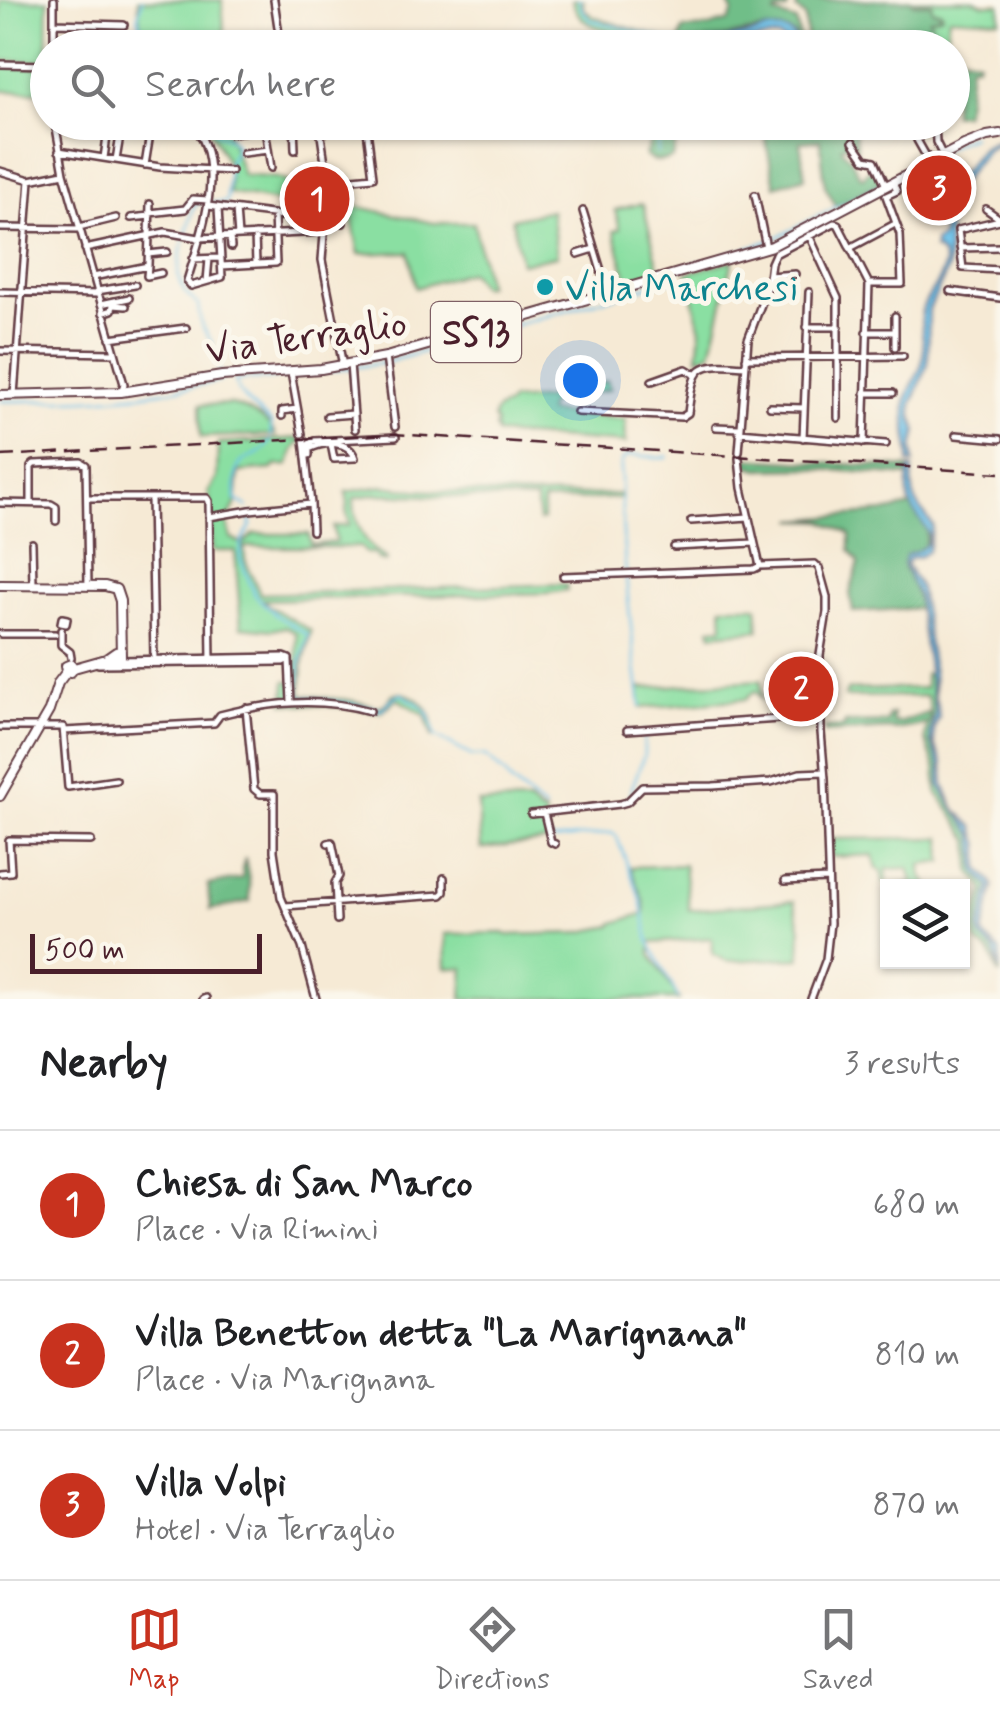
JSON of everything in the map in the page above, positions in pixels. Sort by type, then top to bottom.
[{"type":"main road","name":"Via Terraglio","points":[[0,395],[107,393],[121,387],[136,390],[222,376],[291,375],[387,360],[768,251],[942,153],[999,132]]},
{"type":"main road","points":[[0,585],[105,586],[118,592],[117,655],[70,666],[0,796]]},
{"type":"street","points":[[54,0],[54,30]]},
{"type":"street","points":[[274,0],[278,30]]},
{"type":"street","points":[[54,23],[124,25]]},
{"type":"street","points":[[0,64],[30,65]]},
{"type":"street","points":[[57,140],[120,371],[121,387]]},
{"type":"street","points":[[104,158],[107,140]]},
{"type":"street","points":[[116,160],[119,140]]},
{"type":"street","points":[[145,165],[149,140]]},
{"type":"street","points":[[201,140],[211,170],[208,203],[187,284],[190,286],[222,277],[218,208]]},
{"type":"street","points":[[266,140],[271,168]]},
{"type":"street","points":[[295,140],[296,150]]},
{"type":"street","points":[[322,140],[328,181],[322,260],[349,367],[356,429]]},
{"type":"street","points":[[328,181],[374,176],[369,140]]},
{"type":"street","points":[[917,140],[928,162],[932,195]]},
{"type":"street","points":[[936,140],[942,153]]},
{"type":"street","points":[[853,142],[865,159],[875,161],[898,191],[886,196],[900,234],[902,284],[868,284]]},
{"type":"street","points":[[59,150],[145,165],[229,171]]},
{"type":"street","points":[[243,153],[268,150]]},
{"type":"street","points":[[0,171],[30,180],[64,174]]},
{"type":"street","points":[[14,395],[30,180]]},
{"type":"street","points":[[755,195],[770,276],[748,339],[739,455],[760,566]]},
{"type":"street","points":[[131,218],[185,209],[193,199],[218,208],[343,222]]},
{"type":"street","points":[[150,204],[147,276],[161,273]]},
{"type":"street","points":[[236,210],[237,237],[244,247]]},
{"type":"street","points":[[986,210],[1000,219]]},
{"type":"street","points":[[583,211],[608,294]]},
{"type":"street","points":[[193,259],[276,263],[274,214]]},
{"type":"street","points":[[0,228],[79,228],[116,218]]},
{"type":"street","points":[[1000,219],[958,230],[963,268],[1000,270]]},
{"type":"street","points":[[768,251],[838,224],[868,284],[864,443]]},
{"type":"street","points":[[850,248],[896,224]]},
{"type":"street","points":[[85,248],[165,232],[198,238],[323,232]]},
{"type":"street","points":[[255,235],[256,264]]},
{"type":"street","points":[[809,236],[837,293],[838,418]]},
{"type":"street","points":[[231,247],[237,237]]},
{"type":"street","points":[[960,248],[1000,247]]},
{"type":"street","points":[[578,254],[594,250]]},
{"type":"street","points":[[148,254],[166,252]]},
{"type":"street","points":[[207,282],[209,259]]},
{"type":"street","points":[[93,277],[148,266]]},
{"type":"street","points":[[770,276],[795,274]]},
{"type":"street","points":[[0,292],[98,292],[135,285]]},
{"type":"street","points":[[950,291],[1000,298]]},
{"type":"street","points":[[803,438],[809,292]]},
{"type":"street","points":[[101,304],[127,302],[103,312]]},
{"type":"street","points":[[895,316],[895,348]]},
{"type":"street","points":[[808,327],[839,327]]},
{"type":"street","points":[[110,338],[186,328]]},
{"type":"street","points":[[866,332],[895,332]]},
{"type":"street","points":[[0,351],[114,353]]},
{"type":"street","points":[[576,412],[682,417],[688,414],[696,375],[713,364],[902,356]]},
{"type":"street","points":[[387,360],[394,427]]},
{"type":"street","points":[[652,381],[686,369],[696,375]]},
{"type":"street","points":[[291,375],[308,453]]},
{"type":"street","points":[[865,393],[893,393]]},
{"type":"street","points":[[770,407],[804,408]]},
{"type":"street","points":[[282,416],[282,410],[297,409]]},
{"type":"street","points":[[328,416],[354,414]]},
{"type":"street","points":[[716,427],[886,444]]},
{"type":"street","points":[[956,434],[1000,438]]},
{"type":"street","points":[[312,531],[309,444],[396,438]]},
{"type":"street","points":[[308,453],[317,445],[331,444],[349,446],[356,458],[334,459],[331,444]]},
{"type":"street","points":[[31,503],[31,466],[84,463],[88,586]]},
{"type":"street","points":[[87,498],[202,496],[209,501],[211,660]]},
{"type":"street","points":[[151,498],[154,661]]},
{"type":"street","points":[[0,503],[54,504],[56,521]]},
{"type":"street","points":[[209,517],[311,504]]},
{"type":"street","points":[[691,521],[749,518]]},
{"type":"street","points":[[674,547],[754,542]]},
{"type":"street","points":[[32,543],[33,584]]},
{"type":"street","points":[[563,576],[754,569],[811,563],[819,568],[827,597],[820,656],[830,923],[824,966],[811,999]]},
{"type":"street","points":[[0,634],[61,628],[61,645],[70,652],[70,666]]},
{"type":"street","points":[[117,655],[154,661]]},
{"type":"street","points":[[94,662],[284,657],[289,660],[291,702]]},
{"type":"street","points":[[64,731],[214,724],[220,715],[291,702],[328,703],[370,711]]},
{"type":"street","points":[[246,708],[254,789],[260,794],[274,794],[276,874],[316,999]]},
{"type":"street","points":[[627,730],[821,716]]},
{"type":"street","points":[[0,726],[42,723],[63,727],[68,787],[116,780]]},
{"type":"street","points":[[531,814],[620,804],[642,787],[772,782],[800,773],[824,772]]},
{"type":"street","points":[[545,812],[551,842],[555,844]]},
{"type":"street","points":[[0,872],[11,872],[9,840],[91,842]]},
{"type":"street","points":[[328,842],[332,842],[338,876],[337,920]]},
{"type":"street","points":[[285,906],[440,895],[444,892],[444,878]]},
{"type":"street","points":[[784,881],[828,879]]},
{"type":"green space","points":[[0,0],[48,0],[48,30],[30,30],[30,61],[0,61]]},
{"type":"green space","points":[[138,0],[222,0],[224,30],[141,30]]},
{"type":"green space","points":[[572,0],[584,0],[584,9],[593,17],[636,30],[607,30],[585,21]]},
{"type":"green space","points":[[727,0],[775,0],[776,7],[788,6],[775,14],[796,21],[798,30],[683,30],[729,21],[733,12]]},
{"type":"green space","points":[[799,0],[910,0],[931,3],[932,10],[942,12],[929,19],[933,28],[806,30],[805,17],[796,9]]},
{"type":"green space","points":[[910,0],[1000,4],[1000,20],[949,17],[947,30],[929,30],[929,19],[939,11],[932,10],[931,3]]},
{"type":"green space","points":[[0,66],[30,67],[30,92],[0,91]]},
{"type":"green space","points":[[215,140],[231,140],[243,175],[278,178],[294,185],[291,205],[229,193],[227,164]]},
{"type":"green space","points":[[677,140],[673,158],[651,159],[645,155],[650,143]]},
{"type":"green space","points":[[766,140],[820,140],[800,142],[805,177],[775,186]]},
{"type":"green space","points":[[820,140],[856,140],[857,148],[848,145],[842,149],[860,176],[878,168],[886,179],[836,206],[825,186]]},
{"type":"green space","points":[[640,204],[660,272],[628,283],[614,231],[620,229],[615,210]]},
{"type":"green space","points":[[354,206],[434,223],[474,223],[487,285],[482,287],[469,272],[416,288],[409,252],[359,254],[350,209]]},
{"type":"green space","points":[[551,210],[557,256],[521,263],[512,219]]},
{"type":"green space","points":[[733,260],[711,353],[698,357],[701,330],[687,273]]},
{"type":"green space","points":[[607,381],[610,389],[549,404],[548,412],[625,419],[626,443],[497,434],[494,413],[510,401],[553,398]]},
{"type":"green space","points":[[232,404],[263,419],[275,435],[201,437],[200,405]]},
{"type":"green space","points":[[304,438],[293,450],[289,465],[239,472],[236,503],[227,522],[231,538],[243,544],[254,534],[309,534],[311,545],[336,542],[333,527],[350,525],[346,492],[383,486],[532,496],[620,494],[620,498],[543,501],[543,520],[539,521],[536,500],[376,494],[354,498],[362,533],[386,562],[361,547],[244,547],[245,560],[260,594],[566,584],[567,590],[548,593],[263,600],[311,631],[303,664],[303,695],[379,707],[393,694],[409,695],[429,712],[432,736],[425,715],[397,699],[381,712],[284,703],[286,681],[293,681],[293,666],[297,662],[296,633],[285,627],[241,627],[235,551],[212,551],[208,493],[217,478],[218,443]]},
{"type":"green space","points":[[742,458],[909,468],[909,476],[804,468],[759,469],[742,464]]},
{"type":"green space","points":[[911,506],[927,526],[925,546],[907,555],[904,570],[911,578],[920,608],[853,612],[850,593],[859,562],[850,550],[850,534],[823,521],[794,520]]},
{"type":"green space","points":[[722,606],[757,606],[759,630],[712,634],[710,628],[723,627]]},
{"type":"green space","points":[[925,674],[929,674],[935,716],[931,743],[940,766],[940,786],[973,834],[975,866],[990,887],[979,929],[981,937],[994,950],[1000,975],[991,954],[974,935],[985,890],[971,872],[970,840],[937,792],[935,767],[925,739],[931,717],[927,696],[845,697],[847,690],[925,688]]},
{"type":"green space","points":[[761,680],[762,699],[756,691],[747,699],[641,708],[639,688]]},
{"type":"green space","points":[[930,712],[927,724],[897,730],[825,733],[825,728],[844,727],[845,723],[887,722],[893,714],[893,722],[899,723]]},
{"type":"green space","points":[[529,802],[544,812],[550,841],[481,849],[478,803]]},
{"type":"green space","points":[[942,838],[943,862],[921,865],[925,879],[912,879],[909,868],[887,869],[887,879],[882,879],[873,855],[831,857],[830,839]]},
{"type":"green space","points":[[245,858],[250,901],[210,910],[208,885],[243,878]]},
{"type":"green space","points":[[684,865],[689,910],[794,901],[801,930],[800,958],[727,961],[713,954],[712,938],[651,943],[651,955],[679,999],[462,999],[464,968],[446,968],[445,934],[576,933],[612,926],[645,913],[630,867]]},
{"type":"water","points":[[1000,139],[965,177],[948,208],[948,269],[929,309],[928,364],[912,404],[917,431],[914,463],[909,463],[906,401],[922,363],[922,310],[940,278],[944,262],[934,249],[934,242],[941,238],[946,206],[959,176],[984,145]]},
{"type":"water","points":[[910,468],[915,500],[933,526],[928,551],[910,558],[906,564],[920,588],[933,671],[939,717],[934,744],[943,763],[944,785],[955,809],[974,827],[980,845],[980,869],[994,886],[983,934],[1000,952],[1000,969],[994,950],[980,937],[979,929],[990,887],[976,871],[973,834],[953,808],[940,786],[940,766],[931,743],[935,713],[917,595],[903,564],[906,555],[920,550],[929,538],[909,501]]},
{"type":"waterway","points":[[141,30],[138,16],[142,0]]},
{"type":"waterway","points":[[579,0],[590,20],[629,30]]},
{"type":"waterway","points":[[220,371],[201,324],[198,305],[184,291],[178,274],[181,251],[197,203],[226,202],[229,161],[235,150],[232,140]]},
{"type":"waterway","points":[[657,153],[659,140]]},
{"type":"waterway","points":[[902,173],[961,140]]},
{"type":"waterway","points":[[724,255],[770,241],[895,177]]},
{"type":"waterway","points":[[610,288],[701,262]]},
{"type":"waterway","points":[[264,379],[384,363],[674,279]]},
{"type":"waterway","points":[[261,379],[235,380],[245,399],[271,423],[271,436]]},
{"type":"waterway","points":[[0,401],[112,397],[222,380]]},
{"type":"waterway","points":[[247,507],[236,500],[237,471],[244,460],[271,441]]},
{"type":"waterway","points":[[641,707],[627,585],[621,463],[629,455],[667,456]]},
{"type":"waterway","points":[[251,514],[240,558],[255,595],[276,615],[308,635],[300,664],[298,696],[382,709],[402,694],[426,710],[435,736],[472,756],[489,759],[544,809]]},
{"type":"waterway","points":[[629,796],[644,755],[644,731]]},
{"type":"waterway","points":[[553,840],[616,835],[641,900],[649,942],[678,997]]},
{"type":"railway","points":[[0,456],[393,434],[1000,473]]},
{"type":"place","name":"Villa Volpi","points":[[939,188]]},
{"type":"place","name":"Chiesa di San Marco","points":[[317,199]]},
{"type":"place","name":"Villa Marchesi","points":[[545,287]]},
{"type":"place","name":"Villa Benetton detta \"La Marignana\"","points":[[801,689]]}]
